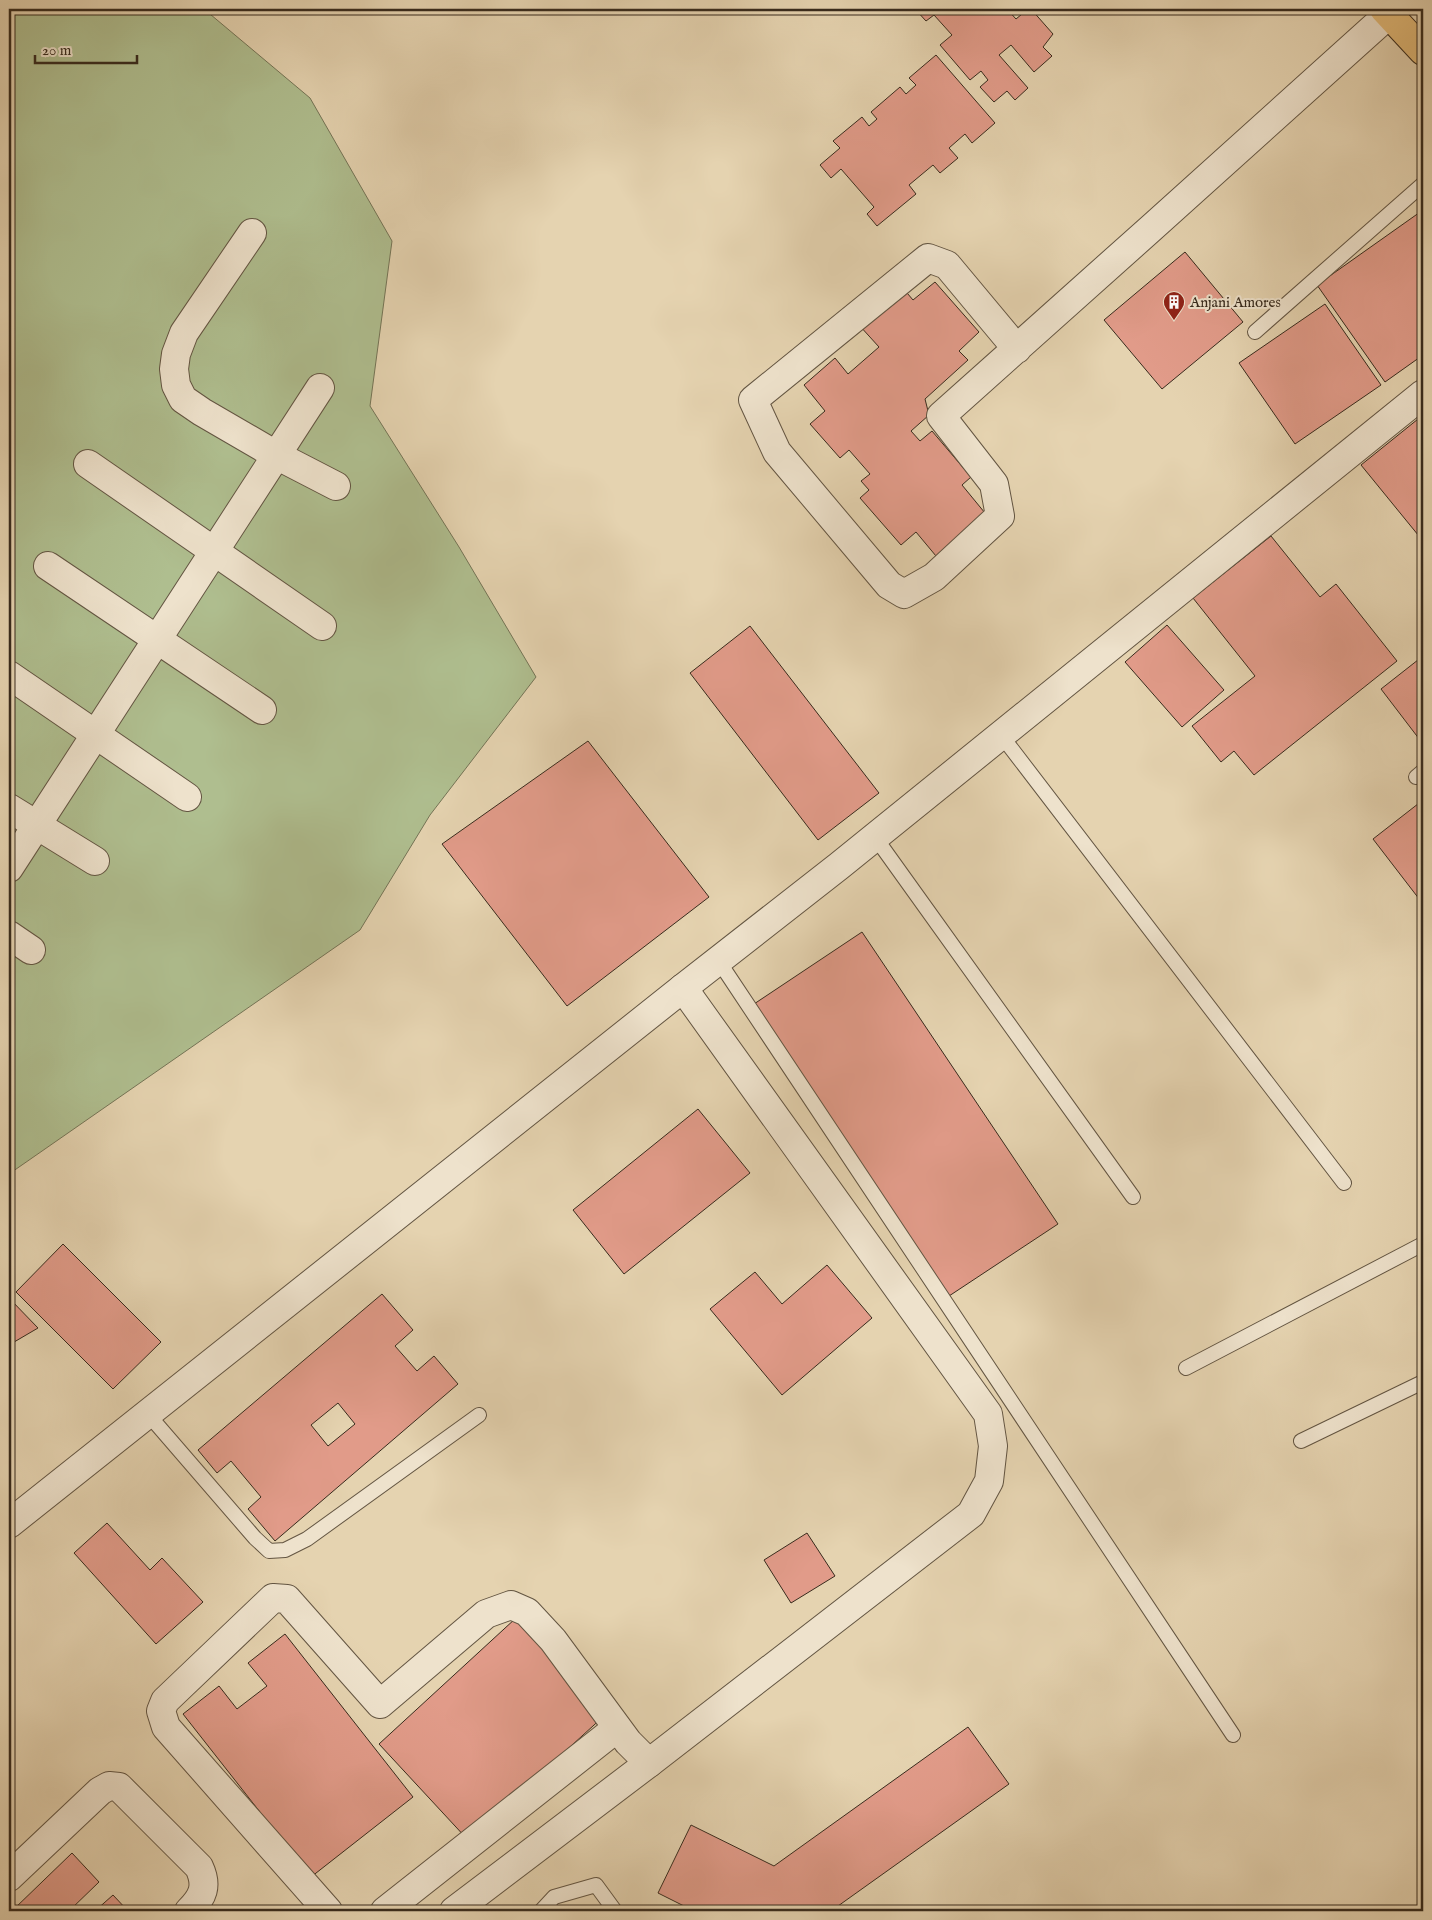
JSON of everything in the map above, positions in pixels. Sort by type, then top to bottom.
[{"type":"highway","points":[[1387,11],[1423,51]]},
{"type":"street","points":[[1017,349],[947,265],[928,258],[754,400],[777,452],[889,585],[904,594],[934,578],[1000,516],[994,484],[941,416],[1017,349],[1387,11]]},
{"type":"street","points":[[252,234],[184,333],[176,354],[174,369],[176,386],[183,399],[276,455],[336,486]]},
{"type":"street","points":[[9,868],[320,388]]},
{"type":"street","points":[[9,1524],[147,1412],[875,837],[1423,394]]},
{"type":"street","points":[[88,464],[215,550],[322,626]]},
{"type":"street","points":[[48,566],[262,710]]},
{"type":"street","points":[[9,675],[95,736],[187,797]]},
{"type":"street","points":[[9,808],[95,861]]},
{"type":"street","points":[[454,1911],[971,1514],[989,1480],[994,1446],[988,1414],[683,988]]},
{"type":"street","points":[[328,1911],[166,1727],[161,1711],[165,1701],[273,1598],[287,1600],[380,1704],[486,1614],[511,1605],[527,1612],[553,1640],[628,1742],[649,1763]]},
{"type":"street","points":[[385,1911],[617,1728]]},
{"type":"street","points":[[9,1877],[100,1791],[109,1786],[119,1788],[199,1867],[204,1878],[203,1891],[197,1903],[189,1911]]},
{"type":"lane","points":[[1255,332],[1423,184]]},
{"type":"lane","points":[[1001,735],[1344,1183]]},
{"type":"lane","points":[[875,837],[1132,1197]]},
{"type":"lane","points":[[718,960],[1233,1735]]},
{"type":"lane","points":[[1186,1368],[1423,1244]]},
{"type":"lane","points":[[1301,1441],[1423,1382]]},
{"type":"lane","points":[[147,1412],[255,1538],[269,1551],[285,1550],[307,1539],[479,1414]]},
{"type":"lane","points":[[541,1911],[554,1897],[596,1885],[615,1911]]},
{"type":"green space","points":[[9,9],[204,9],[310,98],[392,241],[370,406],[459,547],[536,677],[430,815],[360,930],[9,1174]]},
{"type":"building","points":[[915,9],[1007,9],[1016,19],[1028,9],[1031,9],[1053,34],[1043,47],[1052,56],[1034,72],[1011,45],[999,55],[1028,88],[1015,100],[1007,91],[994,102],[980,87],[988,80],[981,71],[970,80],[940,45],[952,35],[934,15],[926,21]]},
{"type":"building","points":[[936,55],[995,123],[972,143],[965,134],[949,148],[958,158],[940,173],[933,165],[909,185],[916,194],[877,226],[867,214],[874,207],[841,169],[831,178],[820,165],[840,148],[833,141],[862,117],[869,126],[877,119],[871,112],[900,87],[906,94],[916,85],[909,78]]},
{"type":"building","points":[[1423,210],[1423,355],[1385,382],[1317,285]]},
{"type":"building","name":"Anjani Amores","points":[[1185,252],[1243,322],[1162,389],[1104,320]]},
{"type":"building","points":[[935,282],[979,332],[959,351],[968,360],[925,399],[929,415],[911,431],[920,441],[932,431],[971,477],[962,485],[985,513],[936,556],[916,532],[901,545],[860,498],[869,490],[861,481],[870,474],[849,450],[840,458],[810,424],[825,411],[804,385],[835,358],[848,374],[879,347],[859,325],[902,287],[913,300]]},
{"type":"building","points":[[1325,304],[1381,385],[1295,444],[1239,363]]},
{"type":"building","points":[[1423,415],[1423,541],[1361,465]]},
{"type":"building","points":[[1271,536],[1320,597],[1336,584],[1397,661],[1254,775],[1234,751],[1221,762],[1192,726],[1255,676],[1193,598]]},
{"type":"building","points":[[1167,625],[1224,690],[1182,727],[1125,662]]},
{"type":"building","points":[[750,626],[879,793],[818,840],[690,673]]},
{"type":"building","points":[[1423,656],[1423,744],[1381,689]]},
{"type":"building","points":[[588,741],[709,897],[567,1006],[442,844]]},
{"type":"building","points":[[1423,800],[1423,904],[1373,839]]},
{"type":"building","points":[[862,932],[1058,1224],[946,1298],[751,1006]]},
{"type":"building","points":[[698,1109],[750,1173],[624,1274],[573,1210]]},
{"type":"building","points":[[63,1244],[161,1342],[113,1389],[16,1292]]},
{"type":"building","points":[[827,1265],[872,1318],[782,1395],[710,1309],[755,1272],[782,1304]]},
{"type":"building","points":[[382,1294],[413,1330],[395,1346],[417,1371],[434,1356],[458,1384],[275,1541],[248,1509],[261,1497],[231,1461],[217,1473],[198,1450]],"holes":[[[338,1403],[355,1424],[328,1446],[311,1425]]]},
{"type":"building","points":[[9,1298],[38,1328],[9,1345]]},
{"type":"building","points":[[107,1523],[150,1570],[162,1558],[203,1602],[156,1644],[74,1553]]},
{"type":"building","points":[[807,1533],[835,1576],[791,1603],[764,1560]]},
{"type":"building","points":[[516,1618],[605,1715],[468,1840],[379,1744]]},
{"type":"building","points":[[285,1634],[413,1797],[311,1877],[183,1714],[219,1686],[237,1709],[267,1686],[248,1663]]},
{"type":"building","points":[[968,1727],[1009,1784],[831,1911],[694,1911],[658,1893],[691,1825],[774,1866]]},
{"type":"building","points":[[72,1853],[99,1882],[69,1911],[16,1911],[14,1909]]},
{"type":"building","points":[[113,1895],[128,1911],[95,1911]]},
{"type":"place","name":"Anjani Amores","points":[[1174,321]]}]
